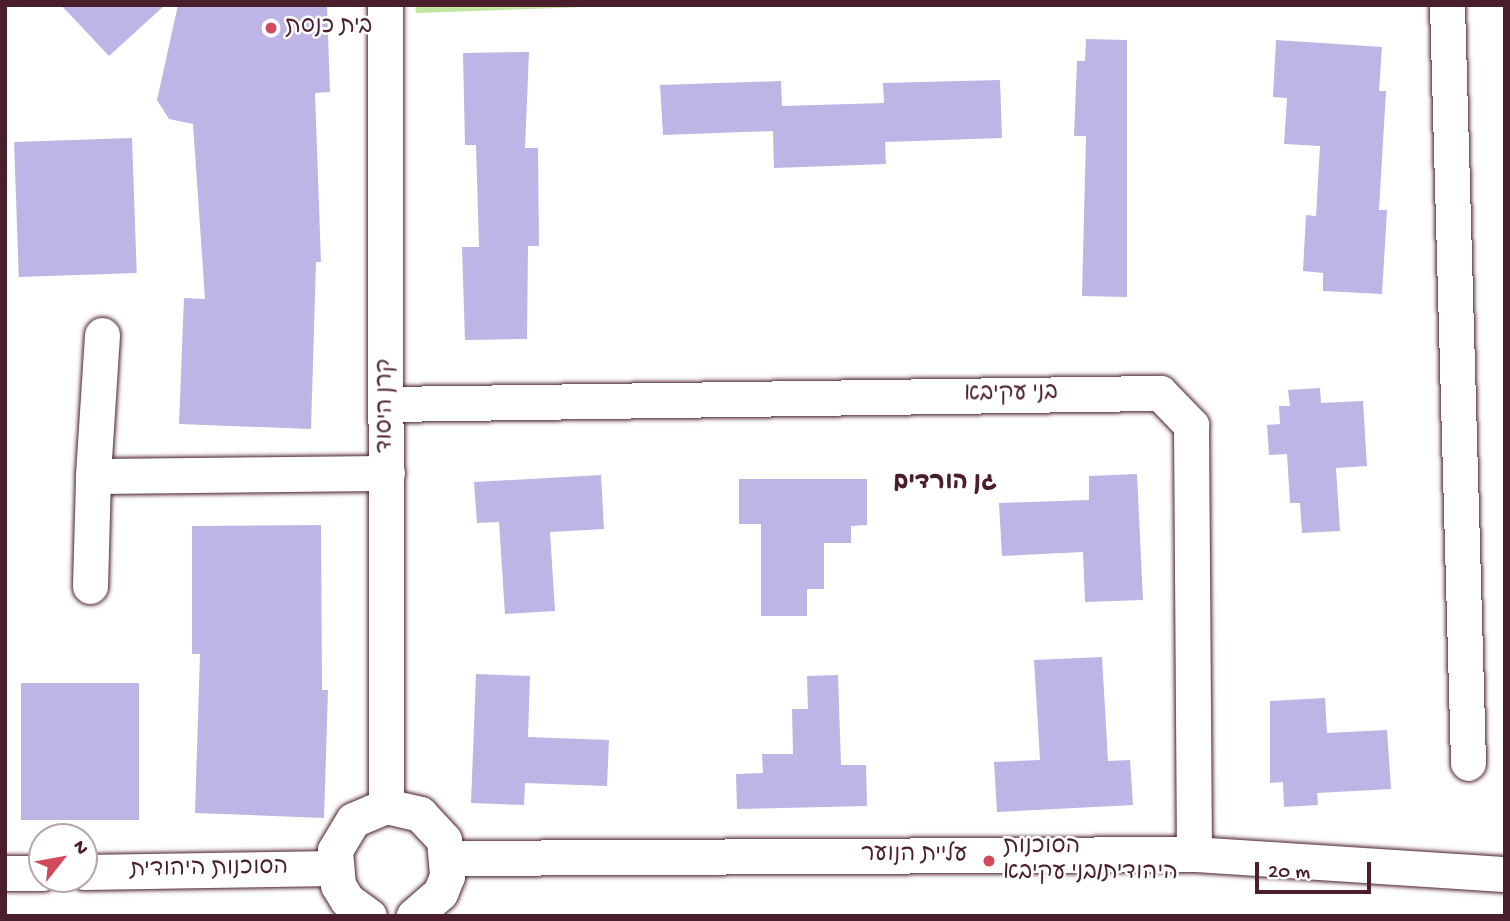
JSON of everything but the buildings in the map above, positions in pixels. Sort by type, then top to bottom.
[{"type":"street","name":"קרן היסוד","points":[[385,5],[386,806]]},
{"type":"street","points":[[1447,5],[1468,764]]},
{"type":"street","points":[[90,586],[93,476],[102,335]]},
{"type":"street","name":"בני עקיבא","points":[[387,404],[1160,393],[1191,425],[1194,854]]},
{"type":"street","points":[[93,476],[387,474]]},
{"type":"street","points":[[369,916],[347,900],[334,868],[341,833],[368,810],[386,806],[420,814],[434,825],[448,858],[440,893],[414,916]]},
{"type":"street","name":"עליית הנוער","points":[[448,858],[1194,854],[1505,874]]},
{"type":"street","name":"הסוכנות היהודית","points":[[98,872],[334,868]]},
{"type":"street","points":[[5,873],[28,873]]},
{"type":"green space","points":[[415,5],[641,5],[416,13]]},
{"type":"place","name":"בית כנסת","points":[[271,28]]},
{"type":"place","name":"הסוכנות היהודית/בני עקיבא","points":[[989,861]]},
{"type":"district","name":"גן הורדים","points":[[945,484]]}]
